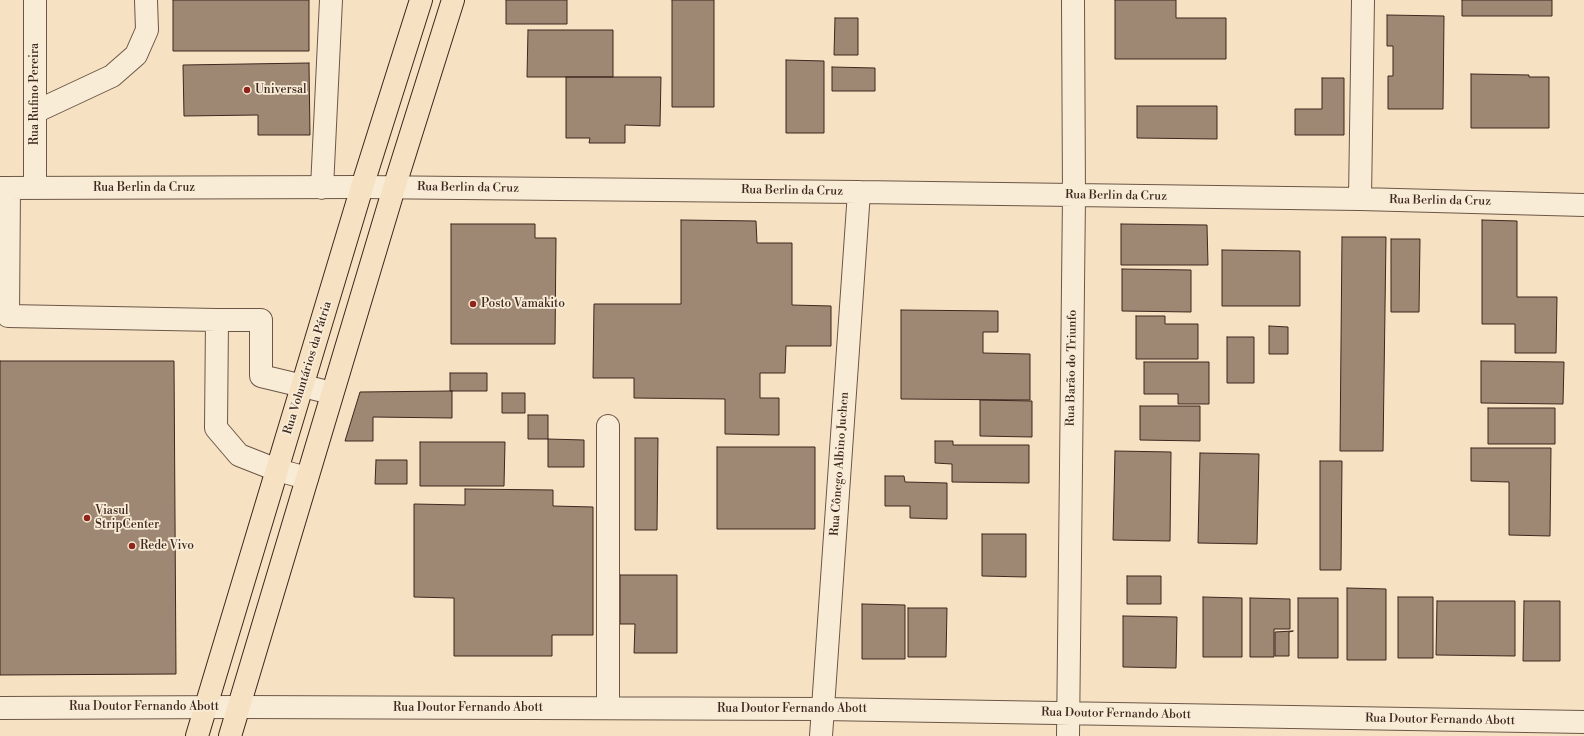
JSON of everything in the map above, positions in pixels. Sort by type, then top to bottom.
[{"type":"main road","name":"Rua Voluntários da Pátria","points":[[197,736],[362,187],[421,0]]},
{"type":"main road","points":[[230,736],[358,305],[453,0]]},
{"type":"main road","points":[[329,297],[358,305]]},
{"type":"street","name":"Rua Rufino Pereira","points":[[35,0],[35,188]]},
{"type":"street","points":[[35,112],[112,76],[136,55],[147,30],[146,0]]},
{"type":"street","points":[[322,188],[331,0]]},
{"type":"street","name":"Rua Barão do Triunfo","points":[[1068,736],[1074,196],[1073,0]]},
{"type":"street","points":[[1360,199],[1362,0]]},
{"type":"street","name":"Rua Berlin da Cruz","points":[[4,188],[362,187],[859,192],[1360,199],[1584,205]]},
{"type":"street","points":[[4,188],[8,316],[261,320],[261,376],[332,393]]},
{"type":"street","name":"Rua Cônego Albino Juchen","points":[[821,736],[859,192]]},
{"type":"street","points":[[217,320],[216,428],[239,455],[277,470],[306,478]]},
{"type":"street","points":[[608,426],[608,708]]},
{"type":"street","name":"Rua Doutor Fernando Abott","points":[[0,708],[238,707],[823,709],[1584,722]]},
{"type":"building","points":[[173,0],[309,0],[309,51],[173,51]]},
{"type":"building","points":[[506,0],[567,0],[567,24],[506,24]]},
{"type":"building","points":[[672,0],[714,0],[714,107],[672,107]]},
{"type":"building","points":[[1115,0],[1176,0],[1176,18],[1226,18],[1226,59],[1115,59]]},
{"type":"building","points":[[1462,0],[1552,0],[1552,16],[1462,16]]},
{"type":"building","points":[[1387,15],[1444,16],[1443,109],[1388,109],[1388,76],[1393,76],[1393,46],[1387,46]]},
{"type":"building","points":[[835,18],[858,18],[858,55],[834,55]]},
{"type":"building","points":[[528,30],[613,30],[613,77],[527,77]]},
{"type":"building","points":[[786,60],[824,61],[824,133],[786,133]]},
{"type":"building","name":"Universal","points":[[309,63],[310,135],[258,135],[258,115],[184,116],[183,65]]},
{"type":"building","points":[[832,67],[875,68],[875,91],[832,91]]},
{"type":"building","points":[[1471,74],[1529,75],[1529,77],[1549,77],[1549,128],[1471,128]]},
{"type":"building","points":[[566,77],[661,77],[660,126],[625,125],[625,143],[589,143],[590,138],[566,138]]},
{"type":"building","points":[[1322,78],[1344,78],[1344,135],[1295,135],[1295,109],[1322,109]]},
{"type":"building","points":[[1137,106],[1217,106],[1217,139],[1137,138]]},
{"type":"building","points":[[681,220],[756,221],[757,243],[792,243],[792,305],[831,306],[831,346],[786,346],[785,373],[760,373],[760,398],[779,398],[779,435],[725,434],[725,399],[634,398],[634,378],[593,378],[594,304],[681,304]]},
{"type":"building","points":[[1482,220],[1517,221],[1517,297],[1557,297],[1556,353],[1515,353],[1515,324],[1482,324]]},
{"type":"building","points":[[451,224],[535,224],[535,238],[556,238],[555,344],[451,344]]},
{"type":"building","points":[[1121,224],[1207,225],[1208,265],[1121,265]]},
{"type":"building","points":[[1342,237],[1386,237],[1383,451],[1340,451]]},
{"type":"building","points":[[1391,239],[1420,239],[1419,312],[1391,312]]},
{"type":"building","points":[[1222,250],[1300,251],[1300,306],[1222,306]]},
{"type":"building","points":[[1122,269],[1191,270],[1191,312],[1122,311]]},
{"type":"building","points":[[901,310],[998,311],[998,332],[983,332],[983,353],[1030,354],[1030,400],[901,399]]},
{"type":"building","points":[[1136,316],[1165,316],[1165,324],[1198,324],[1198,359],[1136,359]]},
{"type":"building","points":[[1269,326],[1288,327],[1288,354],[1269,354]]},
{"type":"building","points":[[1227,337],[1254,337],[1254,383],[1227,383]]},
{"type":"building","name":"Viasul StripCenter","points":[[0,361],[174,361],[176,674],[0,675]]},
{"type":"building","points":[[1481,361],[1564,362],[1563,404],[1481,403]]},
{"type":"building","points":[[1144,362],[1209,362],[1209,404],[1178,404],[1178,394],[1144,394]]},
{"type":"building","points":[[450,373],[487,373],[487,391],[450,391]]},
{"type":"building","points":[[452,391],[452,418],[373,417],[373,441],[345,441],[360,392]]},
{"type":"building","points":[[502,393],[525,393],[525,413],[502,413]]},
{"type":"building","points":[[980,400],[1032,401],[1032,437],[980,436]]},
{"type":"building","points":[[1140,406],[1200,406],[1200,441],[1140,440]]},
{"type":"building","points":[[1488,408],[1555,408],[1555,444],[1488,444]]},
{"type":"building","points":[[528,415],[548,415],[548,439],[528,439]]},
{"type":"building","points":[[635,438],[658,438],[657,530],[635,530]]},
{"type":"building","points":[[548,439],[584,440],[584,467],[548,467]]},
{"type":"building","points":[[935,441],[953,441],[953,445],[1029,445],[1029,483],[952,482],[952,464],[935,463]]},
{"type":"building","points":[[420,442],[505,442],[504,486],[420,486]]},
{"type":"building","points":[[717,447],[815,447],[815,529],[717,529]]},
{"type":"building","points":[[1471,448],[1551,448],[1550,536],[1509,535],[1509,482],[1471,481]]},
{"type":"building","points":[[1115,451],[1171,452],[1170,541],[1113,540]]},
{"type":"building","points":[[1200,453],[1259,454],[1257,544],[1198,543]]},
{"type":"building","points":[[376,460],[407,460],[407,484],[375,484]]},
{"type":"building","points":[[1320,461],[1342,461],[1341,570],[1320,570]]},
{"type":"building","points":[[885,476],[904,476],[905,482],[947,483],[947,519],[910,518],[910,506],[885,506]]},
{"type":"building","points":[[465,489],[553,490],[553,506],[593,507],[593,635],[552,635],[552,656],[454,656],[454,598],[414,597],[414,504],[465,505]]},
{"type":"building","points":[[982,534],[1026,534],[1026,577],[982,576]]},
{"type":"building","points":[[620,575],[677,575],[677,653],[634,653],[635,624],[620,624]]},
{"type":"building","points":[[1127,576],[1161,576],[1161,604],[1127,604]]},
{"type":"building","points":[[1347,588],[1386,589],[1386,660],[1347,660]]},
{"type":"building","points":[[1203,597],[1242,598],[1242,657],[1203,657]]},
{"type":"building","points":[[1398,597],[1433,597],[1433,658],[1398,658]]},
{"type":"building","points":[[1250,598],[1290,599],[1290,629],[1274,629],[1274,657],[1250,657]]},
{"type":"building","points":[[1298,598],[1338,598],[1338,658],[1298,658]]},
{"type":"building","points":[[1437,601],[1515,601],[1515,656],[1436,655]]},
{"type":"building","points":[[1524,601],[1560,601],[1560,661],[1523,661]]},
{"type":"building","points":[[862,604],[905,605],[905,659],[862,659]]},
{"type":"building","points":[[908,608],[947,608],[946,657],[908,657]]},
{"type":"building","points":[[1123,616],[1177,617],[1176,668],[1123,667]]},
{"type":"building","points":[[1293,631],[1289,632],[1289,656],[1275,656],[1275,632]]},
{"type":"place","name":"Universal","points":[[247,90]]},
{"type":"place","name":"Posto Vamakito","points":[[473,304]]},
{"type":"place","name":"Viasul StripCenter","points":[[87,518]]},
{"type":"place","name":"Rede Vivo","points":[[132,546]]}]
